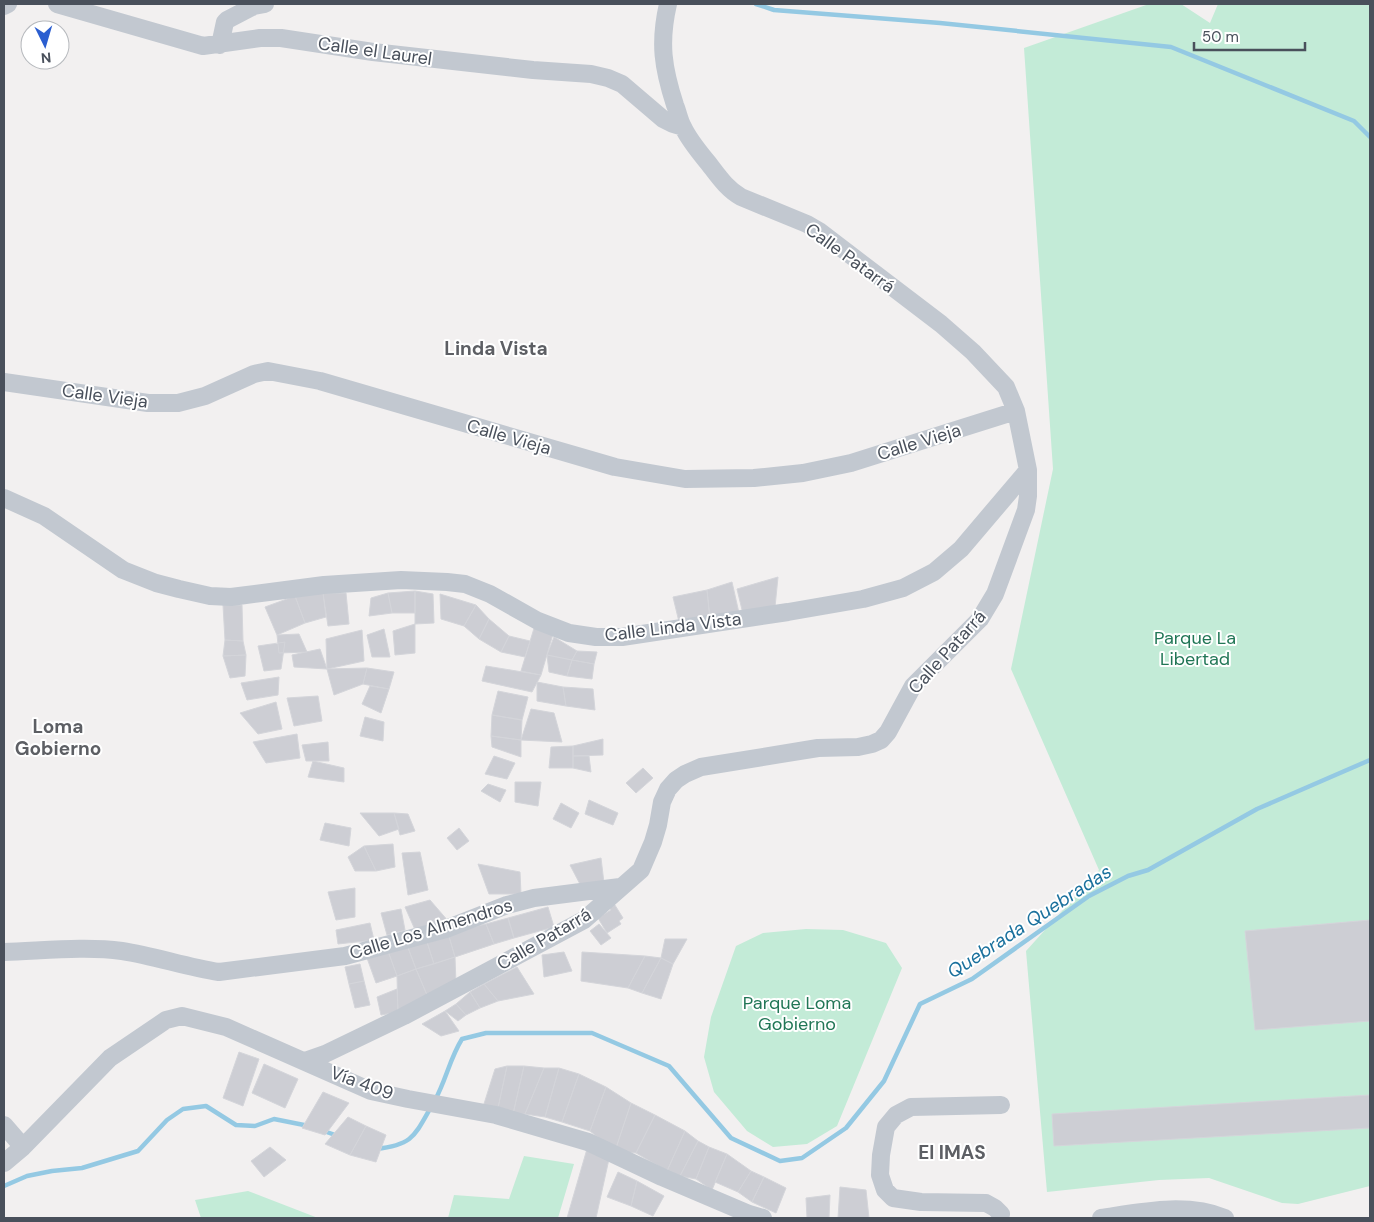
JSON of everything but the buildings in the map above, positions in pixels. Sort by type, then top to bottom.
[{"type":"street","points":[[4,6],[8,4]]},
{"type":"street","name":"Calle el Laurel","points":[[57,4],[203,46],[260,38],[281,38],[383,53],[533,70],[590,74],[608,78],[622,84],[663,119],[683,127]]},
{"type":"street","points":[[220,45],[227,20],[254,6],[266,4]]},
{"type":"street","name":"Calle Patarrá","points":[[304,1061],[325,1054],[404,1016],[584,920],[641,870],[653,842],[662,802],[668,789],[685,774],[701,767],[818,748],[858,747],[881,740],[888,732],[913,686],[980,619],[995,594],[1026,510],[1028,470],[1016,412],[1006,387],[973,352],[941,324],[819,231],[732,191],[724,184],[701,154],[683,127],[670,87],[662,50],[663,24],[668,4]]},
{"type":"street","name":"Calle Vieja","points":[[4,382],[148,404],[178,403],[205,396],[254,374],[268,371],[320,381],[615,467],[685,479],[754,478],[802,473],[851,463],[1016,412]]},
{"type":"street","name":"Calle Linda Vista","points":[[4,498],[44,516],[123,570],[156,583],[178,589],[210,596],[231,597],[324,585],[401,580],[447,582],[464,584],[490,594],[538,620],[569,633],[596,637],[622,637],[863,599],[903,588],[934,572],[961,549],[1028,470]]},
{"type":"street","name":"Calle Los Almendros","points":[[4,952],[106,950],[219,972],[345,956],[439,931],[507,905],[534,898],[621,887]]},
{"type":"street","name":"Vía 409","points":[[4,1163],[23,1147],[110,1058],[166,1020],[182,1016],[226,1027],[371,1091],[496,1115],[588,1142],[662,1177],[749,1214],[763,1218]]},
{"type":"street","points":[[1000,1218],[1000,1214],[995,1208],[986,1203],[921,1202],[893,1198],[885,1190],[880,1175],[886,1127],[896,1115],[911,1107],[1001,1105]]},
{"type":"street","points":[[4,1125],[23,1147]]},
{"type":"street","points":[[1101,1218],[1167,1209],[1196,1211],[1225,1218]]},
{"type":"green space","name":"Parque La Libertad","points":[[1149,4],[1181,4],[1210,23],[1218,4],[1370,4],[1370,1186],[1298,1204],[1282,1203],[1209,1178],[1159,1180],[1047,1192],[1026,951],[1099,870],[1011,669],[1053,469],[1024,48]]},
{"type":"green space","name":"Parque Loma Gobierno","points":[[806,929],[843,930],[886,943],[902,968],[837,1126],[807,1144],[773,1147],[747,1131],[714,1092],[704,1057],[711,1017],[736,946],[763,933]]},
{"type":"green space","points":[[524,1156],[574,1164],[558,1218],[448,1218],[454,1195],[509,1199]]},
{"type":"green space","points":[[248,1191],[318,1218],[201,1218],[195,1200]]},
{"type":"waterway","points":[[756,4],[774,10],[940,23],[1171,47],[1354,121],[1370,137]]},
{"type":"waterway","name":"Quebrada Quebradas","points":[[435,1100],[462,1039],[486,1033],[592,1033],[669,1066],[731,1138],[780,1161],[802,1158],[846,1128],[884,1081],[920,1004],[972,979],[1089,896],[1128,876],[1148,870],[1257,809],[1370,760]]},
{"type":"waterway","name":"Quebrada Quebradas","points":[[4,1186],[27,1176],[82,1168],[138,1151],[167,1120],[183,1109],[206,1106],[236,1125],[255,1126],[274,1119],[309,1126]]},
{"type":"waterway","name":"Quebrada Quebradas","points":[[376,1149],[397,1145],[411,1138],[431,1107]]},
{"type":"waterway","name":"Quebrada Quebradas","points":[[321,1130],[338,1136]]},
{"type":"district","name":"Linda Vista","points":[[496,348]]},
{"type":"district","name":"Loma Gobierno","points":[[58,737]]},
{"type":"district","name":"El IMAS","points":[[952,1152]]}]
